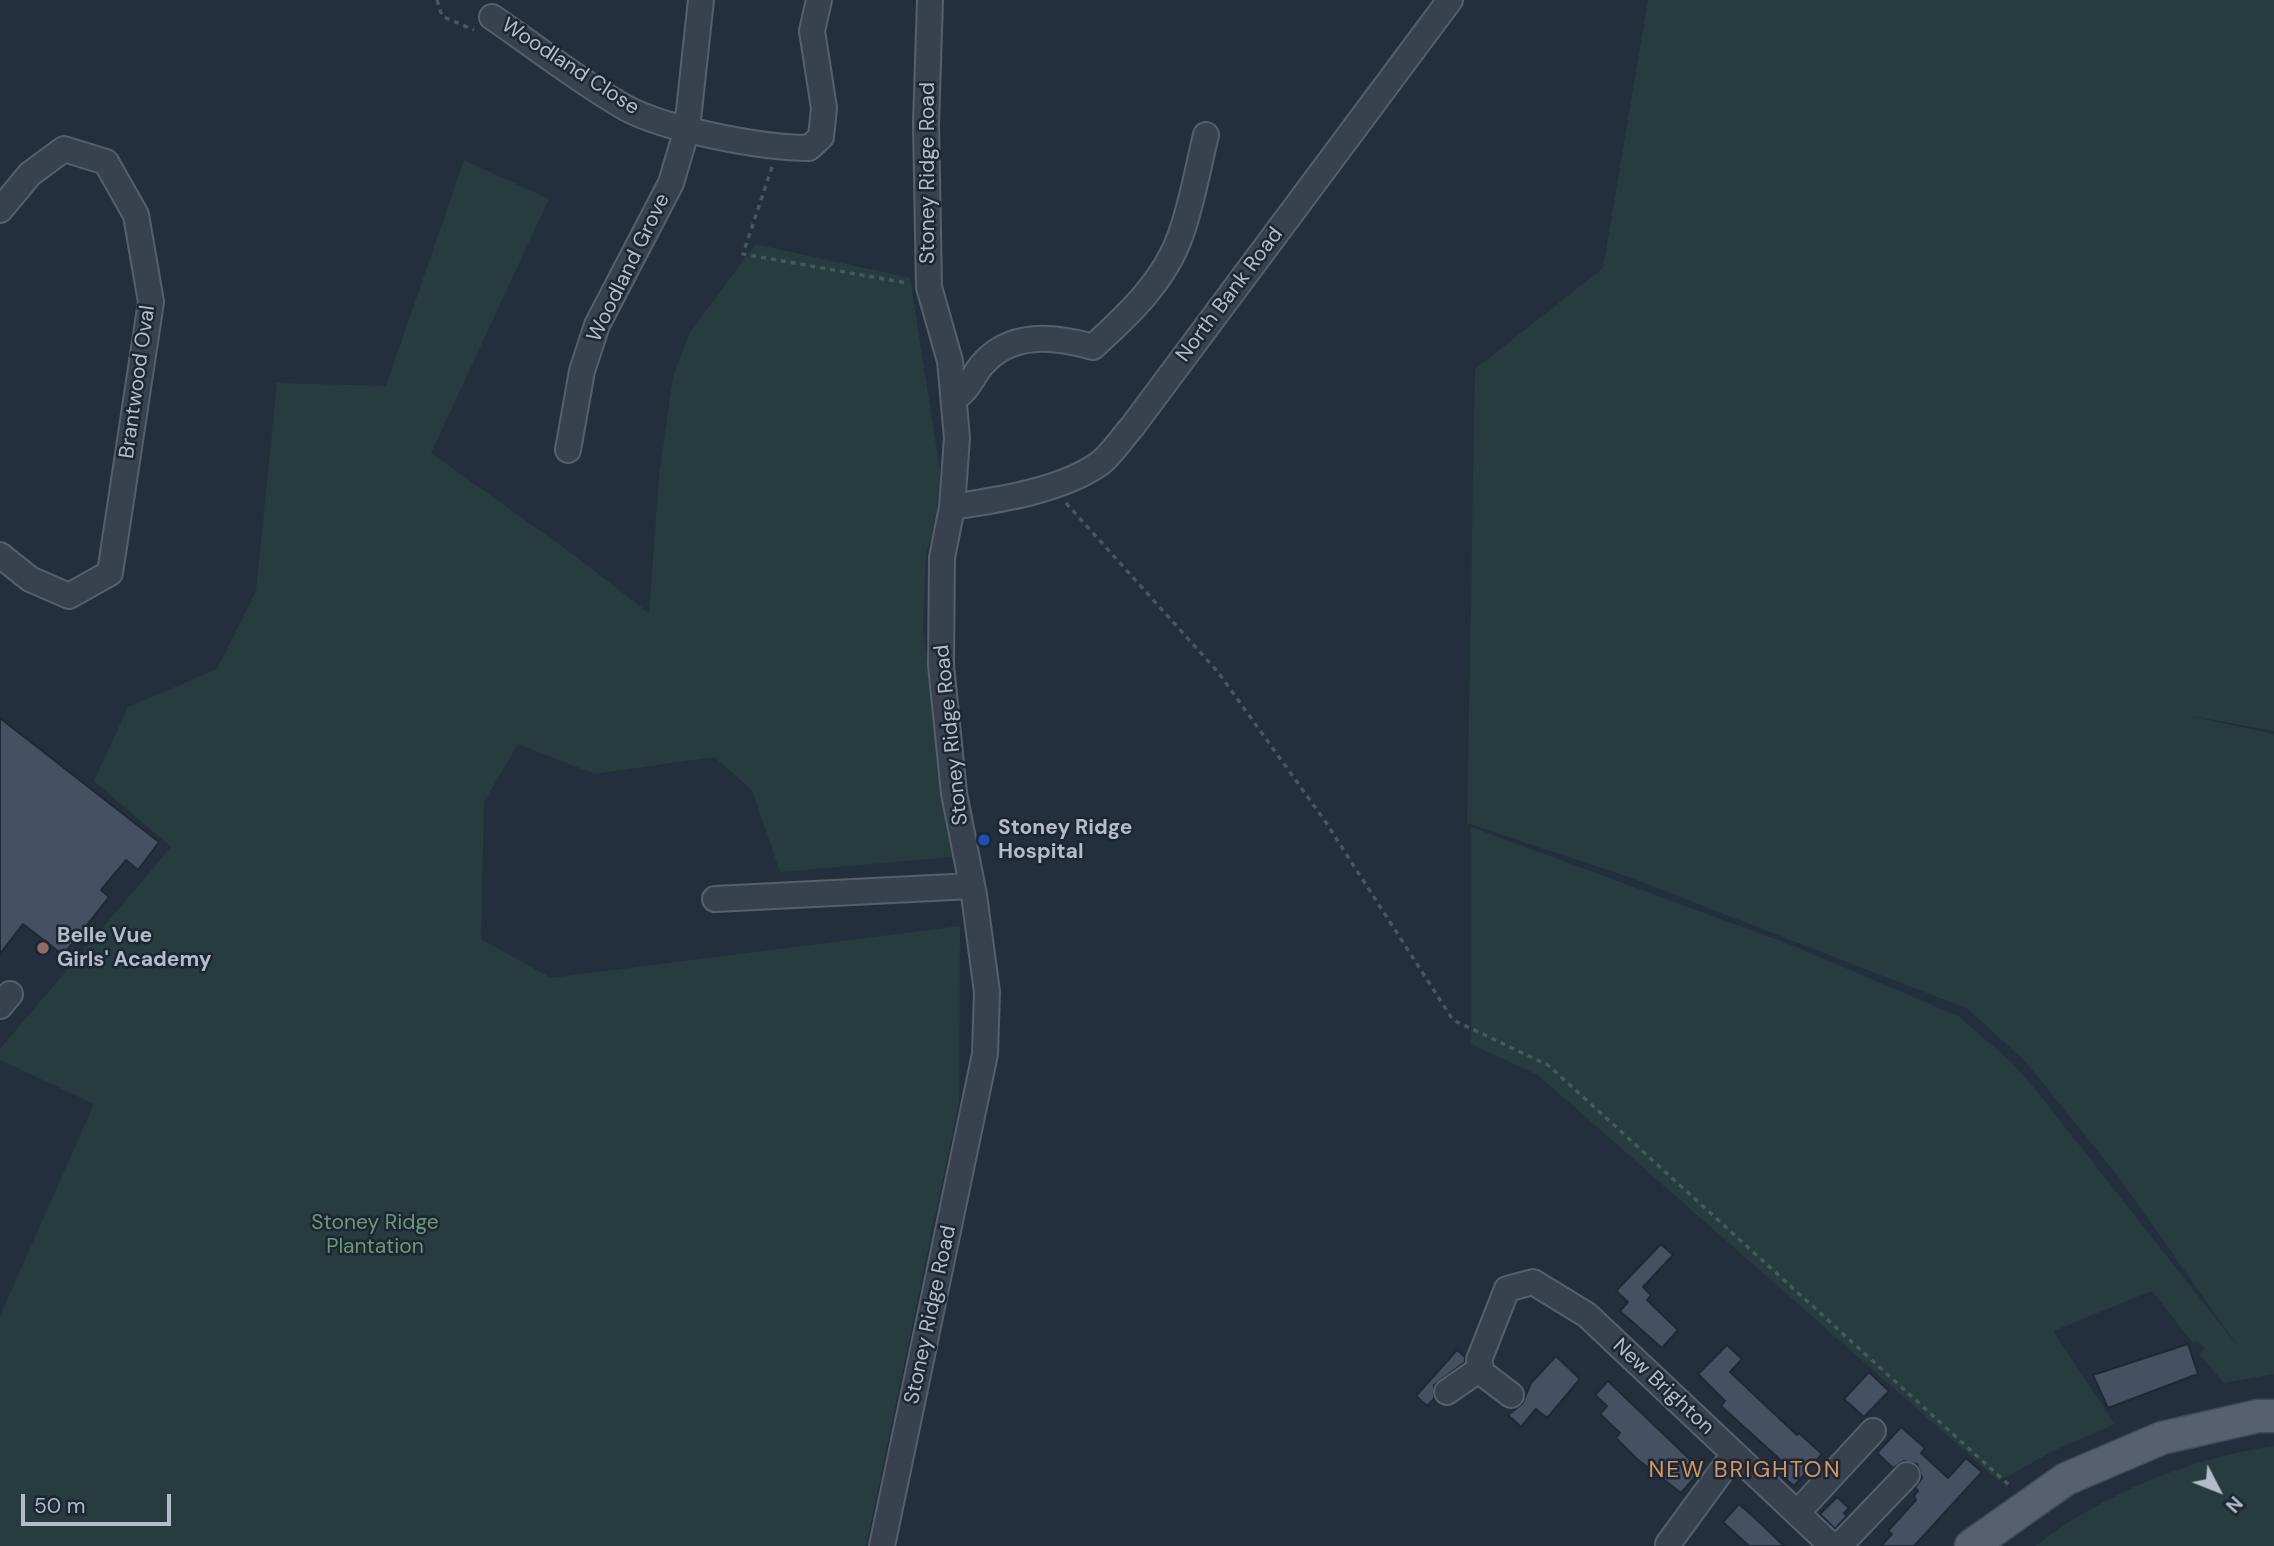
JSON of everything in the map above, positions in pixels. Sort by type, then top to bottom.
[{"type":"main road","points":[[1971,1546],[2066,1479],[2162,1438],[2258,1416],[2274,1416]]},
{"type":"street","name":"Woodland Grove","points":[[568,450],[582,371],[597,325],[671,183],[687,129],[701,0]]},
{"type":"street","name":"Woodland Close","points":[[492,17],[628,109],[687,129],[778,148],[809,148],[821,137],[824,108],[812,31],[818,0]]},
{"type":"street","name":"Stoney Ridge Road","points":[[883,1546],[985,1054],[987,992],[972,886],[954,793],[941,664],[942,558],[952,507],[957,438],[950,361],[929,287],[926,124],[930,0]]},
{"type":"street","name":"North Bank Road","points":[[952,507],[1050,486],[1100,463],[1132,427],[1450,0]]},
{"type":"street","points":[[954,399],[967,390],[979,368],[992,354],[1017,341],[1039,338],[1067,340],[1093,347],[1147,295],[1164,270],[1181,235],[1206,135]]},
{"type":"street","name":"Brantwood Oval","points":[[0,210],[30,174],[64,149],[106,162],[136,215],[151,302],[110,573],[69,596],[30,579],[0,555]]},
{"type":"street","points":[[715,899],[972,886]]},
{"type":"street","name":"New Brighton","points":[[1480,1369],[1479,1360],[1507,1289],[1533,1282],[1587,1315],[1832,1546]]},
{"type":"street","points":[[1447,1392],[1480,1369],[1511,1395]]},
{"type":"street","points":[[1797,1513],[1872,1431]]},
{"type":"street","points":[[1668,1544],[1734,1454]]},
{"type":"street","points":[[1839,1546],[1907,1475]]},
{"type":"path","points":[[438,0],[442,16],[475,30],[492,17]]},
{"type":"path","points":[[778,148],[743,254],[929,287]]},
{"type":"path","points":[[1050,486],[1218,672],[1325,821],[1453,1020],[1548,1065],[2030,1504]]},
{"type":"green space","points":[[1648,0],[2274,0],[2274,731],[2180,714],[2274,734],[2274,1374],[2224,1383],[2199,1354],[2205,1349],[2198,1341],[2193,1343],[2152,1291],[2053,1331],[2115,1424],[2053,1451],[1999,1481],[1538,1075],[1471,1044],[1471,827],[1791,945],[1958,1016],[2009,1060],[2035,1089],[2240,1349],[2117,1175],[2025,1061],[1968,1009],[1629,877],[1467,823],[1475,369],[1603,268]]},
{"type":"green space","name":"Stoney Ridge Plantation","points":[[464,160],[549,199],[431,453],[567,550],[649,613],[659,477],[673,376],[690,333],[755,244],[910,278],[940,470],[936,522],[926,554],[923,628],[952,857],[780,872],[752,790],[714,757],[595,774],[518,744],[484,802],[481,939],[551,978],[960,926],[959,1102],[866,1546],[0,1546],[0,1316],[94,1104],[0,1060],[0,1049],[171,847],[94,781],[128,707],[217,669],[256,591],[277,383],[386,386]]},
{"type":"green space","points":[[2274,1446],[2274,1546],[2035,1546],[2089,1510],[2148,1481],[2210,1459]]},
{"type":"building","name":"Belle Vue Girls' Academy","points":[[0,718],[159,842],[138,870],[126,860],[101,890],[109,897],[63,955],[23,924],[0,954]]},
{"type":"building","points":[[1661,1244],[1673,1255],[1643,1287],[1651,1295],[1647,1300],[1678,1330],[1662,1348],[1620,1311],[1628,1302],[1616,1291]]},
{"type":"building","points":[[2188,1344],[2198,1374],[2108,1408],[2093,1375]]},
{"type":"building","points":[[1727,1345],[1742,1359],[1730,1372],[1797,1435],[1799,1433],[1822,1454],[1794,1486],[1778,1472],[1785,1464],[1721,1406],[1725,1401],[1698,1374]]},
{"type":"building","points":[[1457,1350],[1465,1357],[1465,1362],[1434,1385],[1434,1399],[1427,1406],[1416,1396]]},
{"type":"building","points":[[1556,1356],[1580,1379],[1547,1418],[1536,1409],[1521,1427],[1508,1415],[1522,1404],[1531,1383]]},
{"type":"building","points":[[1869,1372],[1889,1391],[1864,1417],[1844,1399]]},
{"type":"building","points":[[1608,1381],[1701,1470],[1681,1493],[1637,1459],[1616,1438],[1620,1433],[1600,1414],[1607,1406],[1595,1395]]},
{"type":"building","points":[[1901,1427],[1925,1448],[1921,1453],[1948,1478],[1966,1458],[1982,1472],[1914,1546],[1881,1546],[1892,1534],[1888,1531],[1916,1500],[1914,1496],[1918,1491],[1915,1488],[1922,1478],[1917,1464],[1904,1461],[1893,1468],[1877,1453]]},
{"type":"building","points":[[1837,1497],[1849,1508],[1844,1513],[1847,1516],[1835,1529],[1820,1514]]},
{"type":"building","points":[[1739,1504],[1784,1546],[1749,1546],[1723,1522]]},
{"type":"place","name":"Stoney Ridge Hospital","points":[[984,840]]},
{"type":"place","name":"Belle Vue Girls' Academy","points":[[43,948]]},
{"type":"district","name":"NEW BRIGHTON","points":[[1745,1471]]}]
